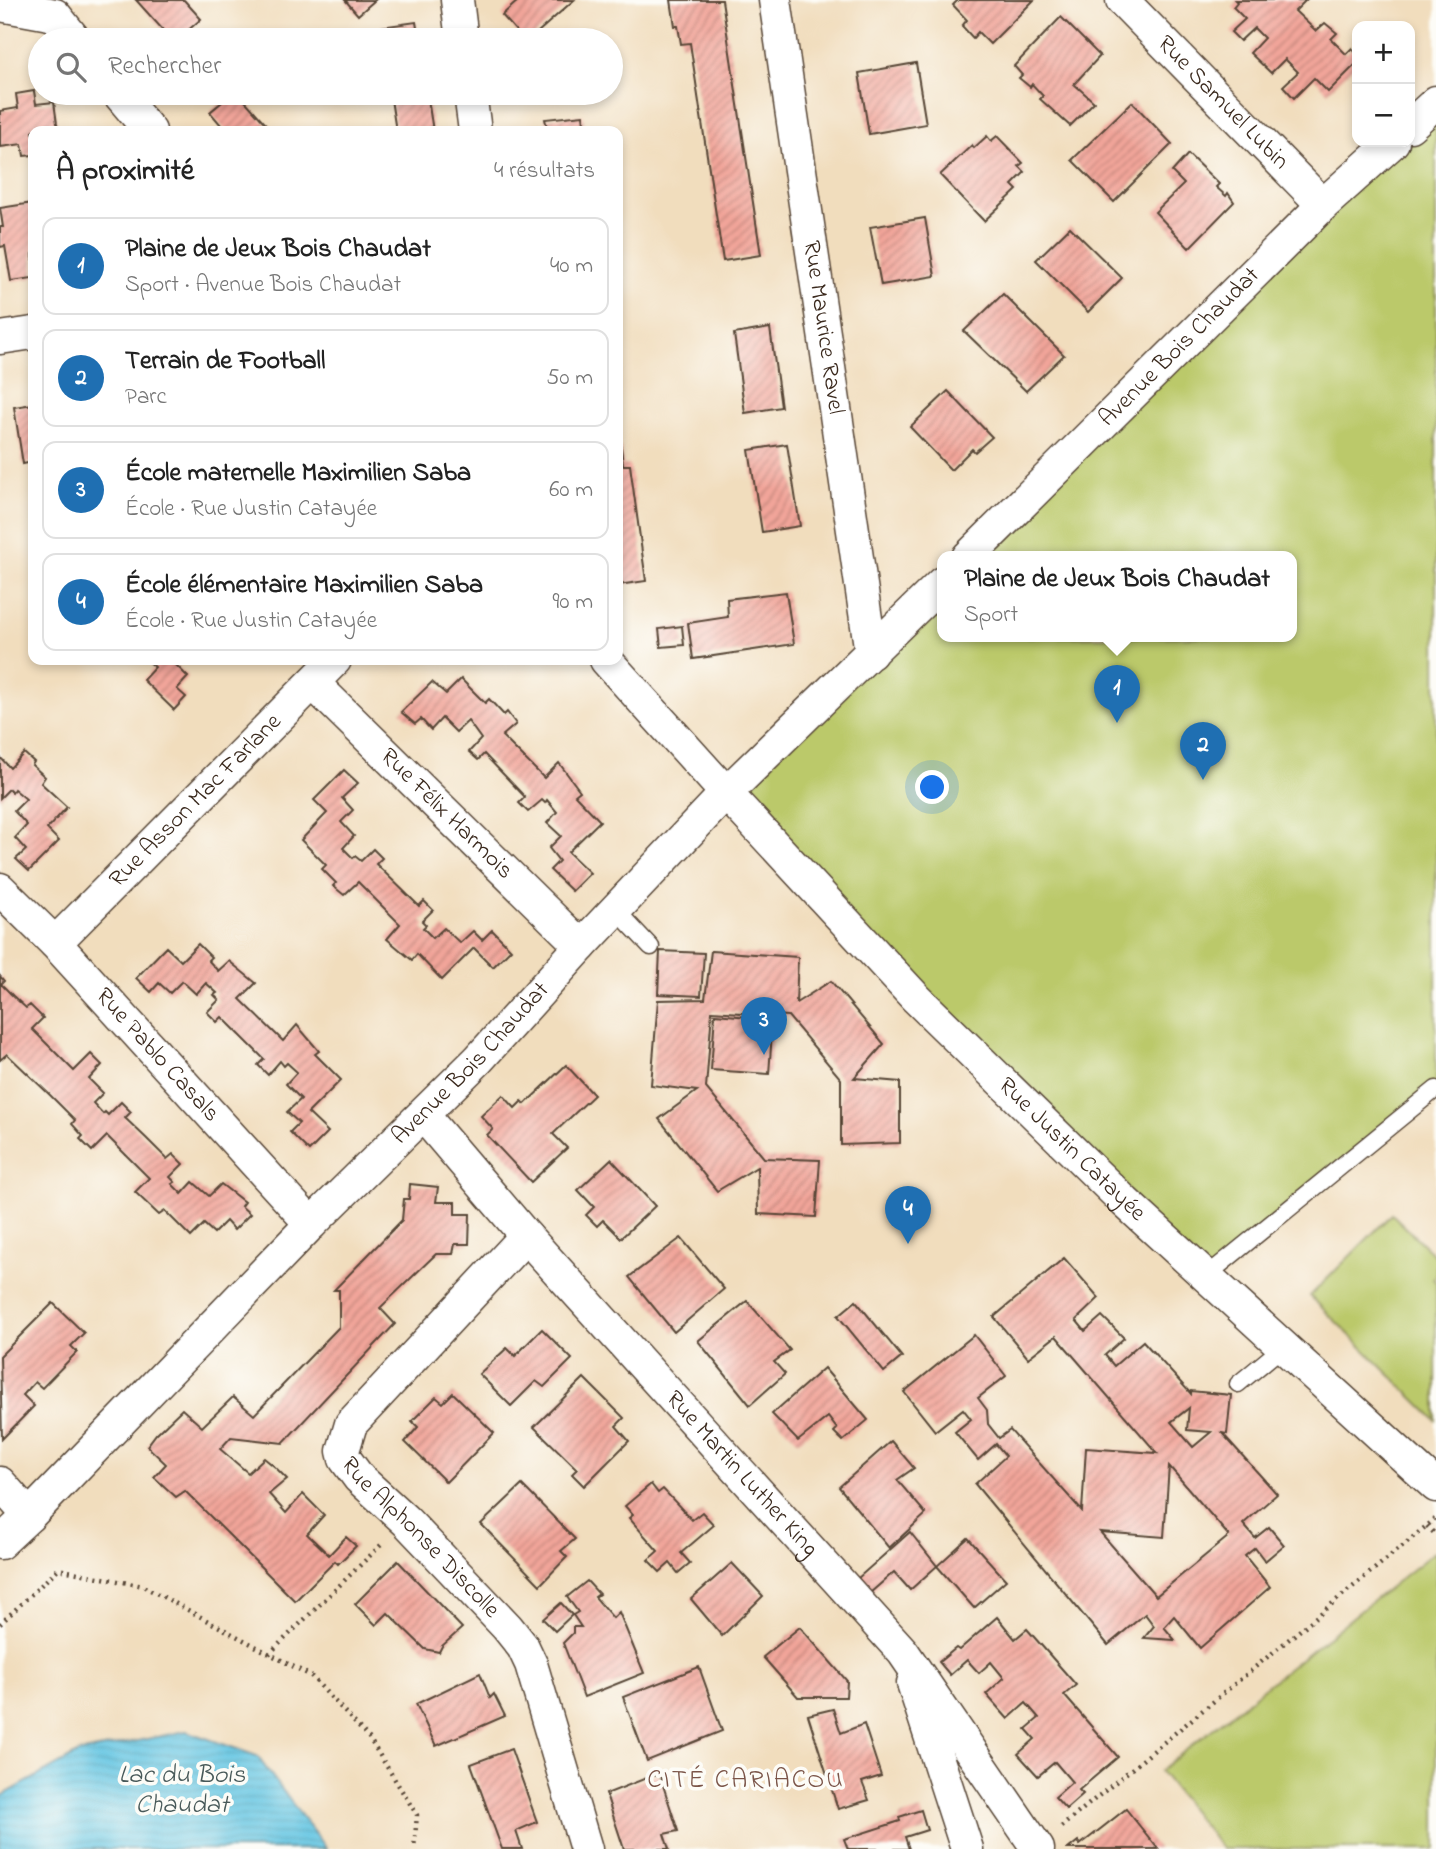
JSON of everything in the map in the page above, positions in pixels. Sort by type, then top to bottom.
[{"type":"street","points":[[457,0],[461,28]]},
{"type":"street","name":"Rue Maurice Ravel","points":[[775,0],[871,653]]},
{"type":"street","name":"Rue Samuel Lubin","points":[[1122,0],[1323,205]]},
{"type":"street","points":[[0,5],[55,15],[65,28]]},
{"type":"street","points":[[1415,121],[1436,102]]},
{"type":"street","points":[[128,105],[146,126]]},
{"type":"street","points":[[472,105],[474,126]]},
{"type":"street","name":"Avenue Bois Chaudat","points":[[974,551],[1323,205],[1387,147]]},
{"type":"street","points":[[0,338],[28,334]]},
{"type":"street","name":"Avenue Bois Chaudat","points":[[0,1543],[311,1224],[478,1060],[581,946],[726,793],[937,588]]},
{"type":"street","name":"Rue Asson Mac Farlane","points":[[55,943],[330,665]]},
{"type":"street","name":"Rue Justin Catayée","points":[[611,665],[916,998],[1125,1202],[1436,1486]]},
{"type":"street","name":"Rue Félix Harmois","points":[[313,683],[581,946]]},
{"type":"street","name":"Rue Pablo Casals","points":[[0,889],[55,943],[311,1224]]},
{"type":"street","name":"Rue Martin Luther King","points":[[423,1115],[526,1236],[903,1652],[1038,1848]]},
{"type":"street","name":"Rue Alphonse Discolle","points":[[526,1236],[351,1424],[344,1444],[345,1459],[359,1478],[406,1521],[523,1647],[531,1664],[586,1849]]},
{"type":"street","points":[[0,1483],[29,1516]]},
{"type":"street","points":[[903,1652],[967,1849]]},
{"type":"lane","points":[[616,910],[651,947]]},
{"type":"lane","points":[[1205,1277],[1436,1089]]},
{"type":"lane","points":[[1238,1384],[1284,1346]]},
{"type":"path","points":[[1038,1848],[1436,1518]]},
{"type":"path","points":[[270,1654],[406,1521]]},
{"type":"path","points":[[1427,1526],[1436,1535]]},
{"type":"path","points":[[0,1624],[58,1569],[143,1586],[311,1676],[369,1738],[417,1815],[414,1849]]},
{"type":"green space","points":[[1436,102],[1436,1089],[1205,1277],[726,793],[937,588],[937,642],[1297,642],[1297,551],[974,551],[1388,147],[1415,147],[1415,121]]},
{"type":"green space","points":[[1392,1214],[1436,1257],[1436,1277],[1433,1279],[1436,1282],[1436,1420],[1310,1296]]},
{"type":"green space","points":[[1434,1552],[1436,1849],[1222,1849],[1160,1771]]},
{"type":"water","name":"Lac du Bois Chaudat","points":[[186,1731],[257,1756],[326,1849],[0,1849],[0,1797],[79,1753]]},
{"type":"building","points":[[136,0],[184,0],[201,19],[191,28],[161,28]]},
{"type":"building","points":[[345,0],[375,0],[358,15]]},
{"type":"building","points":[[519,0],[574,0],[542,28],[513,28],[502,15]]},
{"type":"building","points":[[671,0],[722,0],[761,255],[723,261],[690,43],[681,44]]},
{"type":"building","points":[[958,0],[1034,0],[990,44],[978,32],[973,38],[962,26],[967,20],[953,5]]},
{"type":"building","points":[[1235,0],[1306,0],[1295,11],[1316,31],[1325,23],[1337,33],[1331,39],[1346,54],[1352,48],[1352,68],[1328,92],[1314,78],[1294,98],[1283,86],[1298,72],[1285,59],[1271,73],[1250,53],[1264,38],[1254,28],[1240,41],[1231,32],[1245,19],[1233,7],[1237,2]]},
{"type":"building","points":[[1061,17],[1100,56],[1074,84],[1094,102],[1070,126],[1040,99],[1043,96],[1032,84],[1030,87],[1019,78],[1022,75],[1014,66]]},
{"type":"building","points":[[416,22],[417,28],[380,28]]},
{"type":"building","points":[[916,63],[926,124],[869,134],[859,73]]},
{"type":"building","points":[[28,92],[28,105],[54,105],[57,126],[28,126],[28,156],[24,156],[22,144],[0,147],[0,111],[18,108],[16,94]]},
{"type":"building","points":[[1132,102],[1172,144],[1114,202],[1072,160]]},
{"type":"building","points":[[218,105],[249,105],[268,126],[222,126],[210,112]]},
{"type":"building","points":[[392,105],[429,105],[432,126],[395,126]]},
{"type":"building","points":[[583,115],[584,126],[547,126],[545,119]]},
{"type":"building","points":[[987,136],[991,141],[997,136],[1023,163],[1019,166],[1025,172],[1012,185],[1017,190],[984,221],[940,175],[972,145],[974,148]]},
{"type":"building","points":[[1188,154],[1219,184],[1216,187],[1226,196],[1228,193],[1234,202],[1189,248],[1155,212],[1184,184],[1172,172]]},
{"type":"building","points":[[28,204],[28,279],[11,281],[5,246],[0,247],[0,227],[3,227],[0,208]]},
{"type":"building","points":[[925,218],[935,276],[881,285],[870,227]]},
{"type":"building","points":[[1070,227],[1122,278],[1088,312],[1036,260]]},
{"type":"building","points":[[1003,294],[1064,355],[1026,391],[964,331]]},
{"type":"building","points":[[770,328],[781,407],[745,413],[734,334]]},
{"type":"building","points":[[948,391],[992,437],[975,452],[972,449],[951,470],[910,427]]},
{"type":"building","points":[[28,405],[28,463],[23,464],[14,407]]},
{"type":"building","points":[[787,444],[800,526],[762,532],[749,450]]},
{"type":"building","points":[[623,465],[630,465],[646,581],[623,584]]},
{"type":"building","points":[[786,592],[794,644],[693,659],[688,623],[728,617],[727,599]]},
{"type":"building","points":[[682,626],[684,645],[661,647],[659,629]]},
{"type":"building","points":[[153,665],[176,665],[188,677],[177,689],[186,697],[174,710],[143,680],[155,667]]},
{"type":"building","points":[[461,679],[485,703],[489,699],[504,715],[507,712],[516,724],[502,736],[544,778],[559,763],[580,791],[575,795],[600,821],[568,852],[590,873],[572,891],[550,870],[559,861],[549,848],[561,836],[547,823],[557,812],[547,800],[545,803],[542,800],[528,812],[519,803],[525,797],[484,754],[478,760],[469,752],[481,739],[468,721],[456,732],[442,718],[431,730],[421,719],[415,724],[401,712],[432,682],[446,694]]},
{"type":"building","points":[[24,753],[45,777],[41,783],[67,807],[47,829],[59,841],[29,871],[16,859],[26,850],[15,838],[27,825],[14,811],[26,799],[14,789],[12,792],[9,789],[0,798],[0,757],[10,768]]},
{"type":"building","points":[[344,770],[358,783],[342,798],[353,810],[341,822],[354,836],[343,848],[353,858],[355,856],[361,861],[373,849],[382,858],[376,864],[419,906],[424,901],[433,910],[422,921],[426,925],[423,928],[433,938],[444,928],[460,943],[473,931],[482,940],[492,930],[511,949],[493,967],[474,948],[442,980],[417,954],[412,960],[387,939],[400,924],[358,882],[344,895],[333,886],[336,883],[322,869],[326,865],[301,840],[327,813],[314,800]]},
{"type":"building","points":[[198,944],[211,957],[208,960],[218,971],[229,961],[256,983],[240,999],[283,1041],[297,1025],[319,1051],[315,1054],[341,1080],[308,1113],[328,1132],[309,1151],[290,1132],[299,1123],[287,1112],[301,1099],[286,1084],[297,1072],[287,1063],[284,1066],[280,1061],[268,1075],[258,1065],[264,1059],[222,1017],[217,1022],[207,1012],[219,1000],[214,995],[217,993],[206,983],[196,994],[182,981],[170,993],[159,983],[151,992],[136,978],[166,947],[181,961]]},
{"type":"building","points":[[660,951],[704,953],[701,996],[658,994]]},
{"type":"building","points":[[711,951],[798,957],[796,1003],[831,981],[884,1044],[854,1078],[900,1082],[900,1143],[841,1145],[841,1079],[788,1016],[712,1011],[706,1088],[764,1158],[820,1160],[816,1217],[758,1214],[757,1167],[717,1191],[659,1119],[697,1091],[651,1085],[658,1000],[705,999]]},
{"type":"building","points":[[0,976],[4,981],[1,984],[13,996],[26,1008],[30,1005],[43,1018],[32,1029],[74,1071],[91,1054],[102,1065],[89,1079],[103,1093],[93,1103],[103,1114],[105,1112],[108,1115],[121,1102],[131,1112],[125,1118],[167,1159],[173,1154],[183,1164],[170,1177],[175,1182],[172,1184],[182,1194],[193,1182],[209,1196],[221,1184],[244,1202],[241,1206],[250,1214],[234,1230],[226,1221],[214,1233],[204,1224],[191,1237],[165,1211],[159,1215],[135,1192],[149,1178],[107,1136],[92,1151],[80,1139],[83,1136],[72,1124],[75,1120],[50,1095],[7,1054],[0,1060]]},
{"type":"building","points":[[715,1014],[773,1019],[769,1074],[711,1070]]},
{"type":"building","points":[[566,1065],[594,1095],[553,1134],[567,1148],[531,1182],[487,1135],[493,1129],[481,1116],[503,1095],[515,1108],[522,1101],[525,1104]]},
{"type":"building","points":[[611,1159],[655,1206],[621,1238],[603,1220],[597,1226],[586,1215],[594,1207],[578,1190]]},
{"type":"building","points":[[410,1184],[438,1187],[436,1202],[455,1202],[455,1214],[470,1214],[469,1244],[455,1244],[453,1254],[436,1254],[380,1308],[395,1324],[283,1443],[231,1437],[220,1449],[248,1473],[264,1458],[275,1467],[287,1479],[269,1494],[286,1513],[303,1494],[324,1515],[307,1534],[329,1555],[346,1537],[356,1546],[338,1564],[335,1561],[295,1601],[185,1491],[176,1497],[154,1477],[166,1464],[147,1446],[182,1409],[202,1427],[233,1397],[254,1415],[339,1327],[339,1290],[334,1290],[402,1220],[404,1199],[409,1199]]},
{"type":"building","points":[[681,1238],[724,1289],[674,1332],[629,1277]]},
{"type":"building","points":[[1064,1258],[1099,1298],[1076,1320],[1085,1331],[1102,1316],[1124,1338],[1105,1355],[1114,1366],[1143,1341],[1191,1394],[1191,1391],[1231,1395],[1227,1434],[1222,1433],[1277,1494],[1243,1524],[1255,1538],[1269,1527],[1284,1545],[1265,1561],[1255,1548],[1245,1556],[1270,1587],[1200,1648],[1174,1616],[1164,1627],[1175,1640],[1144,1638],[1154,1626],[1145,1614],[1108,1645],[975,1484],[1006,1456],[996,1444],[978,1460],[955,1432],[971,1419],[963,1409],[935,1431],[904,1392],[974,1335],[1006,1376],[978,1398],[987,1410],[988,1424],[999,1438],[1010,1430],[1082,1511],[1086,1448],[1157,1453],[1056,1336],[1028,1358],[994,1317]],"holes":[[[1189,1408],[1187,1430],[1211,1432],[1193,1447],[1171,1422]],[[1169,1466],[1229,1536],[1156,1596],[1100,1532],[1164,1537]]]},
{"type":"building","points":[[747,1301],[790,1350],[774,1362],[785,1374],[750,1405],[698,1341]]},
{"type":"building","points":[[856,1301],[902,1357],[884,1372],[838,1316]]},
{"type":"building","points":[[53,1303],[84,1333],[71,1346],[77,1352],[42,1388],[35,1382],[23,1395],[34,1406],[2,1439],[0,1356]]},
{"type":"building","points":[[542,1329],[572,1359],[544,1387],[536,1381],[511,1406],[479,1374],[507,1348],[515,1356]]},
{"type":"building","points":[[824,1368],[868,1420],[843,1441],[834,1432],[837,1429],[828,1417],[798,1441],[772,1414]]},
{"type":"building","points":[[584,1378],[624,1418],[616,1426],[629,1441],[584,1486],[572,1474],[577,1469],[534,1427]]},
{"type":"building","points":[[453,1393],[494,1433],[446,1482],[405,1442],[418,1427],[412,1421],[436,1397],[443,1403]]},
{"type":"building","points":[[891,1441],[914,1468],[897,1480],[926,1514],[889,1548],[839,1487]]},
{"type":"building","points":[[651,1484],[658,1493],[663,1489],[692,1520],[702,1512],[714,1525],[681,1553],[690,1563],[678,1573],[670,1563],[660,1572],[648,1560],[658,1551],[629,1518],[633,1515],[625,1506]]},
{"type":"building","points":[[522,1485],[575,1539],[561,1551],[567,1557],[540,1585],[481,1524]]},
{"type":"building","points":[[910,1532],[937,1566],[910,1590],[894,1572],[870,1593],[858,1578]]},
{"type":"building","points":[[968,1538],[1006,1580],[974,1608],[937,1566]]},
{"type":"building","points":[[398,1561],[462,1628],[439,1652],[425,1649],[388,1613],[376,1625],[355,1604]]},
{"type":"building","points":[[732,1563],[763,1596],[722,1636],[691,1599]]},
{"type":"building","points":[[587,1581],[599,1594],[595,1597],[613,1618],[619,1612],[644,1673],[584,1697],[563,1643],[573,1633],[573,1627],[581,1627],[573,1615],[578,1612],[567,1597]]},
{"type":"building","points":[[561,1603],[572,1615],[555,1631],[543,1619]]},
{"type":"building","points":[[997,1617],[1015,1639],[1027,1629],[1076,1685],[1064,1695],[1118,1757],[1079,1790],[1083,1794],[1066,1809],[1055,1797],[1072,1782],[1055,1762],[1038,1776],[1018,1754],[1035,1739],[1026,1729],[1039,1718],[1026,1703],[1008,1719],[986,1694],[1004,1678],[991,1662],[979,1673],[967,1660],[950,1675],[939,1662],[956,1648],[959,1650]]},
{"type":"building","points":[[800,1627],[847,1681],[846,1697],[798,1697],[763,1657]]},
{"type":"building","points":[[699,1667],[722,1731],[647,1761],[623,1697]]},
{"type":"building","points":[[480,1673],[490,1698],[494,1694],[505,1716],[436,1746],[416,1704]]},
{"type":"building","points":[[833,1709],[841,1733],[864,1724],[881,1776],[862,1782],[869,1800],[838,1809],[808,1715]]},
{"type":"building","points":[[511,1749],[537,1822],[516,1831],[522,1849],[502,1849],[471,1764]]},
{"type":"building","points":[[659,1773],[678,1831],[664,1834],[669,1849],[624,1849],[606,1794]]},
{"type":"building","points":[[1126,1809],[1158,1849],[1068,1849],[1078,1841],[1080,1845]]},
{"type":"building","points":[[921,1810],[927,1830],[905,1837],[909,1849],[848,1849],[844,1839],[900,1821],[899,1817]]},
{"type":"place","name":"Plaine de Jeux Bois Chaudat","points":[[1117,723]]},
{"type":"place","name":"Terrain de Football","points":[[1203,780]]},
{"type":"place","name":"École maternelle Maximilien Saba","points":[[764,1055]]},
{"type":"place","name":"École élémentaire Maximilien Saba","points":[[908,1244]]},
{"type":"district","name":"CITÉ CARIACOU","points":[[746,1781]]}]
